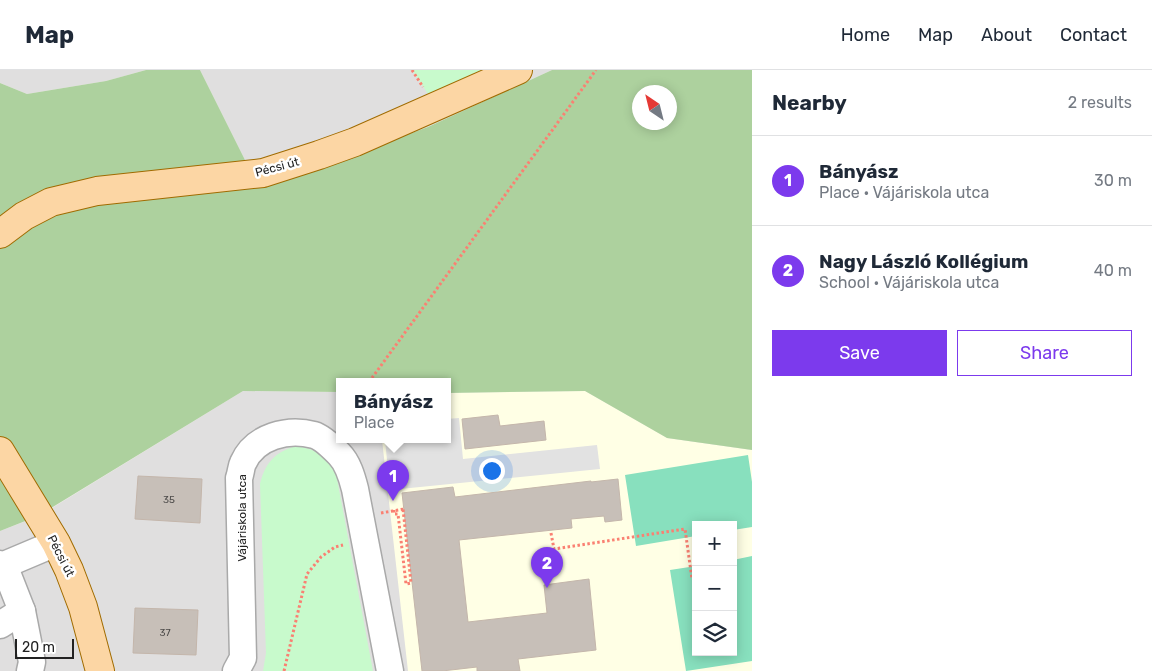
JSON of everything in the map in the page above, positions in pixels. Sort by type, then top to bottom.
[{"type":"main road","name":"Pécsi út","points":[[0,234],[24,216],[51,202],[97,191],[263,173],[319,156],[356,142],[518,70]]},
{"type":"main road","name":"Pécsi út","points":[[2,462],[56,543],[69,570],[83,607],[100,671]]},
{"type":"street","name":"Vájáriskola utca","points":[[236,671],[243,658],[239,478],[244,462],[253,449],[268,438],[278,434],[298,433],[316,436],[340,454],[350,471],[356,489],[390,671]]},
{"type":"street","points":[[30,671],[32,662],[22,611],[2,565],[56,543]]},
{"type":"street","points":[[0,625],[22,611]]},
{"type":"path","points":[[372,378],[596,70]]},
{"type":"path","points":[[403,509],[411,583],[406,584],[398,514],[394,514],[394,510],[403,509]]},
{"type":"path","points":[[551,533],[554,549],[685,529],[692,579]]},
{"type":"path","points":[[284,671],[306,574],[321,557],[335,547],[365,539]]},
{"type":"shaded area","points":[[0,70],[146,70],[106,81],[27,94],[0,83]]},
{"type":"shaded area","points":[[200,70],[552,70],[428,127],[327,164],[258,186]]},
{"type":"shaded area","points":[[243,391],[336,392],[336,443],[451,443],[451,393],[470,393],[667,438],[752,450],[752,671],[0,671],[0,531],[39,516]]},
{"type":"shaded area","points":[[585,391],[667,438],[752,450],[752,671],[408,671],[382,443],[451,443],[451,393]]},
{"type":"shaded area","points":[[459,418],[463,459],[597,445],[600,469],[390,490],[385,443],[451,443],[451,419]]},
{"type":"green space","points":[[146,70],[200,70],[258,186],[327,164],[428,127],[552,70],[752,70],[752,450],[667,438],[585,391],[451,393],[451,378],[336,378],[336,392],[243,391],[38,516],[0,531],[0,83],[27,94],[106,81]]},
{"type":"green space","points":[[412,70],[505,70],[436,106]]},
{"type":"green space","points":[[296,446],[318,453],[335,468],[373,671],[263,671],[266,653],[260,484],[265,470],[272,459],[289,448]]},
{"type":"green space","points":[[748,455],[752,482],[752,527],[737,529],[737,521],[692,521],[692,537],[636,546],[625,475]]},
{"type":"green space","points":[[752,556],[752,661],[686,671],[670,570],[692,567],[692,656],[737,656],[737,559]]},
{"type":"building","points":[[498,415],[500,426],[544,421],[546,440],[465,449],[462,419]]},
{"type":"building","points":[[138,476],[202,479],[200,523],[135,519]]},
{"type":"building","points":[[618,479],[622,520],[605,522],[604,516],[571,519],[572,528],[459,540],[468,622],[547,613],[544,585],[589,579],[596,650],[518,659],[520,671],[477,671],[477,667],[422,671],[402,493],[453,487],[455,497]]},
{"type":"building","points":[[135,608],[198,610],[196,655],[133,653]]},
{"type":"place","name":"Bányász","points":[[393,501]]},
{"type":"place","name":"Nagy László Kollégium","points":[[547,588]]}]
